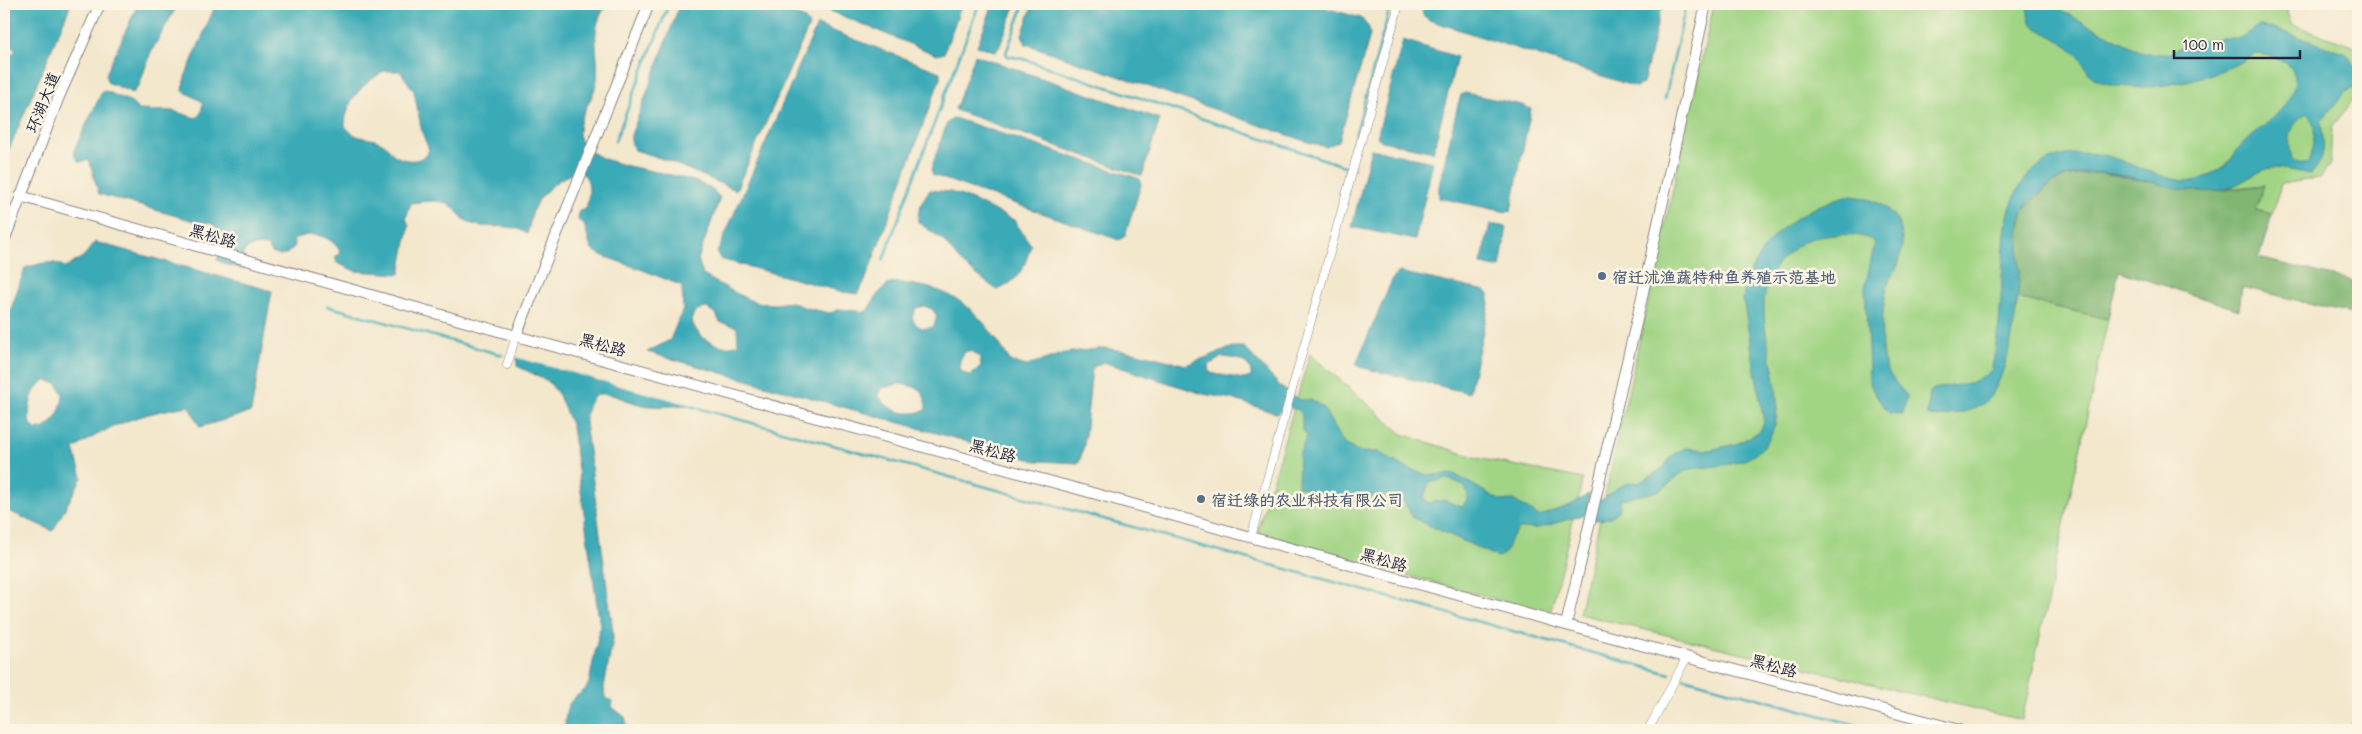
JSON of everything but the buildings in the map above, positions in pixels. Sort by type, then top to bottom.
[{"type":"main road","points":[[2356,730],[2358,722]]},
{"type":"street","name":"环湖大道","points":[[4,240],[58,99],[100,4]]},
{"type":"street","points":[[508,365],[515,341],[649,4]]},
{"type":"street","points":[[1251,537],[1399,4]]},
{"type":"street","points":[[1566,625],[1640,306],[1706,4]]},
{"type":"street","name":"黑松路","points":[[20,196],[253,262],[515,341],[1251,537],[1566,625],[1959,730]]},
{"type":"street","points":[[1648,730],[1687,657]]},
{"type":"green space","points":[[1714,4],[2289,4],[2287,12],[2291,24],[2358,48],[2358,94],[2332,127],[2330,164],[2320,178],[2281,184],[2272,214],[2256,210],[2263,185],[2197,190],[2128,177],[2087,173],[2068,176],[2051,183],[2035,197],[2017,298],[2108,319],[2022,720],[1579,614]]},
{"type":"green space","points":[[2101,173],[2189,189],[2218,191],[2264,185],[2256,210],[2272,214],[2259,258],[2358,282],[2358,315],[2242,287],[2239,310],[2119,271],[2108,319],[2017,298],[2019,236],[2023,211],[2049,185],[2068,176]]},
{"type":"green space","points":[[1310,354],[1402,434],[1477,458],[1583,479],[1550,614],[1260,535],[1258,529]]},
{"type":"water","points":[[4,4],[71,4],[4,161],[4,53],[13,54],[16,50],[4,43]]},
{"type":"water","points":[[138,4],[178,4],[150,54],[139,86],[133,93],[107,82],[106,74]]},
{"type":"water","points":[[216,4],[608,4],[598,22],[596,31],[596,87],[579,126],[579,133],[585,147],[599,157],[619,164],[668,174],[709,187],[720,198],[698,259],[703,275],[747,299],[759,303],[791,302],[806,308],[830,313],[840,309],[866,312],[880,292],[891,283],[896,282],[931,288],[960,301],[983,322],[1011,362],[1027,366],[1064,353],[1104,348],[1133,352],[1186,365],[1233,347],[1244,347],[1282,388],[1300,400],[1311,400],[1323,407],[1338,435],[1347,446],[1361,452],[1378,452],[1402,466],[1427,475],[1454,474],[1501,501],[1513,500],[1539,516],[1571,505],[1590,493],[1586,514],[1539,528],[1519,529],[1511,538],[1506,551],[1498,557],[1413,518],[1405,503],[1396,495],[1347,495],[1310,490],[1298,486],[1299,455],[1307,436],[1302,430],[1302,414],[1297,409],[1284,408],[1278,414],[1232,399],[1203,394],[1103,362],[1092,368],[1084,446],[1079,463],[1036,461],[647,352],[670,340],[683,309],[682,286],[603,256],[591,249],[584,224],[578,220],[579,211],[586,209],[589,191],[587,179],[582,174],[564,177],[544,193],[534,207],[527,234],[513,228],[470,223],[446,203],[428,201],[411,203],[406,218],[409,226],[400,274],[355,271],[337,263],[335,257],[341,253],[337,247],[327,238],[314,235],[307,235],[293,240],[295,246],[288,253],[280,256],[272,253],[267,246],[251,247],[243,252],[245,269],[230,266],[217,260],[223,244],[218,228],[210,223],[194,221],[99,194],[89,160],[79,162],[75,156],[74,150],[103,90],[129,101],[139,110],[173,111],[196,118],[201,113],[203,102],[183,91],[185,77]],"holes":[[[384,71],[400,71],[414,91],[422,132],[429,150],[423,157],[413,160],[403,159],[393,154],[384,144],[358,136],[349,131],[345,126],[346,116],[352,100],[376,76]],[[924,306],[932,309],[937,316],[934,326],[927,328],[918,326],[912,317],[916,308]],[[707,308],[716,314],[720,322],[737,327],[738,344],[727,346],[715,344],[706,339],[698,332],[693,324],[692,317],[697,311]],[[966,351],[972,351],[980,358],[981,366],[970,376],[961,371],[960,360]],[[1222,357],[1227,357],[1246,363],[1251,371],[1251,377],[1244,379],[1210,373],[1209,365]],[[899,384],[912,386],[922,393],[926,410],[912,413],[899,412],[887,406],[878,395],[882,388]],[[1445,479],[1461,485],[1465,488],[1468,496],[1462,507],[1444,500],[1427,503],[1424,497],[1429,483]]]},
{"type":"water","points":[[680,4],[772,4],[805,19],[809,26],[736,190],[666,160],[635,150],[631,144],[631,135]]},
{"type":"water","points":[[813,4],[962,4],[944,53],[937,55]]},
{"type":"water","points":[[993,4],[1016,4],[999,48],[995,51],[977,46]]},
{"type":"water","points":[[1033,4],[1312,4],[1361,18],[1369,28],[1370,35],[1339,141],[1326,147],[1026,44],[1022,35]]},
{"type":"water","points":[[1421,4],[1662,4],[1643,84],[1636,87],[1429,20],[1423,15]]},
{"type":"water","points":[[2029,4],[2054,4],[2063,12],[2146,54],[2168,54],[2186,44],[2223,38],[2240,38],[2259,26],[2273,28],[2347,54],[2358,72],[2358,86],[2346,91],[2321,121],[2322,156],[2311,174],[2270,168],[2225,190],[2196,191],[2105,173],[2083,173],[2062,179],[2042,191],[2024,210],[2020,224],[2019,278],[2014,327],[2005,366],[1998,383],[1990,396],[1979,406],[1947,416],[1931,416],[1927,415],[1930,392],[1934,389],[1974,382],[1991,371],[1999,325],[2004,240],[2007,221],[2019,187],[2036,168],[2058,157],[2092,153],[2113,158],[2166,177],[2191,181],[2201,179],[2227,164],[2243,143],[2279,112],[2294,88],[2295,79],[2289,66],[2275,58],[2256,54],[2212,74],[2179,82],[2144,87],[2112,85],[2094,78],[2075,52],[2032,23],[2028,12]],"holes":[[[2308,113],[2312,119],[2314,138],[2308,164],[2298,163],[2292,159],[2290,152],[2291,133],[2297,121],[2302,117]]]},
{"type":"water","points":[[817,25],[940,72],[940,79],[865,281],[857,294],[843,292],[720,259],[717,253]]},
{"type":"water","points":[[1403,40],[1457,57],[1433,152],[1382,141],[1377,137]]},
{"type":"water","points":[[975,55],[1160,119],[1142,176],[955,110]]},
{"type":"water","points":[[1465,93],[1522,105],[1531,109],[1511,211],[1507,212],[1439,198],[1439,186],[1458,104],[1461,95]]},
{"type":"water","points":[[954,118],[1140,179],[1141,185],[1125,236],[1119,240],[933,175],[931,169],[947,123]]},
{"type":"water","points":[[1371,149],[1433,162],[1415,240],[1352,227]]},
{"type":"water","points":[[930,190],[950,192],[968,198],[1014,220],[1031,245],[1020,272],[1011,283],[997,290],[959,260],[943,240],[918,222],[918,213],[921,205]]},
{"type":"water","points":[[1846,196],[1861,197],[1874,201],[1884,207],[1893,215],[1899,225],[1902,236],[1902,250],[1898,265],[1889,281],[1885,299],[1882,343],[1884,361],[1888,371],[1907,396],[1903,414],[1889,413],[1874,392],[1869,381],[1865,287],[1875,242],[1855,235],[1834,235],[1808,240],[1790,252],[1772,272],[1765,295],[1768,346],[1777,397],[1776,421],[1767,442],[1755,454],[1740,462],[1690,469],[1660,490],[1620,500],[1620,508],[1615,514],[1606,519],[1594,520],[1598,500],[1603,499],[1617,488],[1631,482],[1639,483],[1662,469],[1673,455],[1685,448],[1711,450],[1739,443],[1760,431],[1764,423],[1743,299],[1748,279],[1756,261],[1778,232],[1793,220],[1809,211],[1827,202]]},
{"type":"water","points":[[1490,224],[1507,227],[1500,268],[1481,264]]},
{"type":"water","points":[[95,242],[272,291],[251,412],[200,427],[189,406],[129,420],[88,440],[74,449],[82,477],[53,531],[4,509],[4,330],[25,268],[56,263],[66,268],[84,256]],"holes":[[[46,380],[57,384],[63,394],[61,406],[52,423],[41,429],[35,429],[29,421],[30,403],[34,392]]]},
{"type":"water","points":[[1399,272],[1486,291],[1489,294],[1489,304],[1469,393],[1359,367],[1356,364],[1393,278]]},
{"type":"water","points":[[517,359],[687,405],[648,406],[605,394],[598,395],[588,407],[585,421],[612,624],[613,639],[604,687],[605,698],[612,701],[612,707],[625,717],[628,730],[565,730],[569,704],[585,690],[589,683],[600,627],[572,427],[559,395],[548,381],[517,366]]},
{"type":"waterway","points":[[615,141],[669,4]]},
{"type":"waterway","points":[[883,260],[979,4]]},
{"type":"waterway","points":[[1024,4],[1006,53],[1008,56],[1023,59],[1347,167]]},
{"type":"waterway","points":[[1350,154],[1391,4]]},
{"type":"waterway","points":[[1665,99],[1686,4]]},
{"type":"waterway","points":[[327,306],[502,355]]},
{"type":"waterway","points":[[517,359],[557,370]]},
{"type":"waterway","points":[[562,371],[593,380]]},
{"type":"waterway","points":[[601,382],[615,386]]},
{"type":"waterway","points":[[622,388],[675,402]]},
{"type":"waterway","points":[[683,404],[1670,674]]},
{"type":"waterway","points":[[1684,678],[1874,730]]},
{"type":"place","name":"宿迁沭渔蔬特种鱼养殖示范基地","points":[[1602,276]]},
{"type":"place","name":"宿迁绿的农业科技有限公司","points":[[1201,499]]}]
